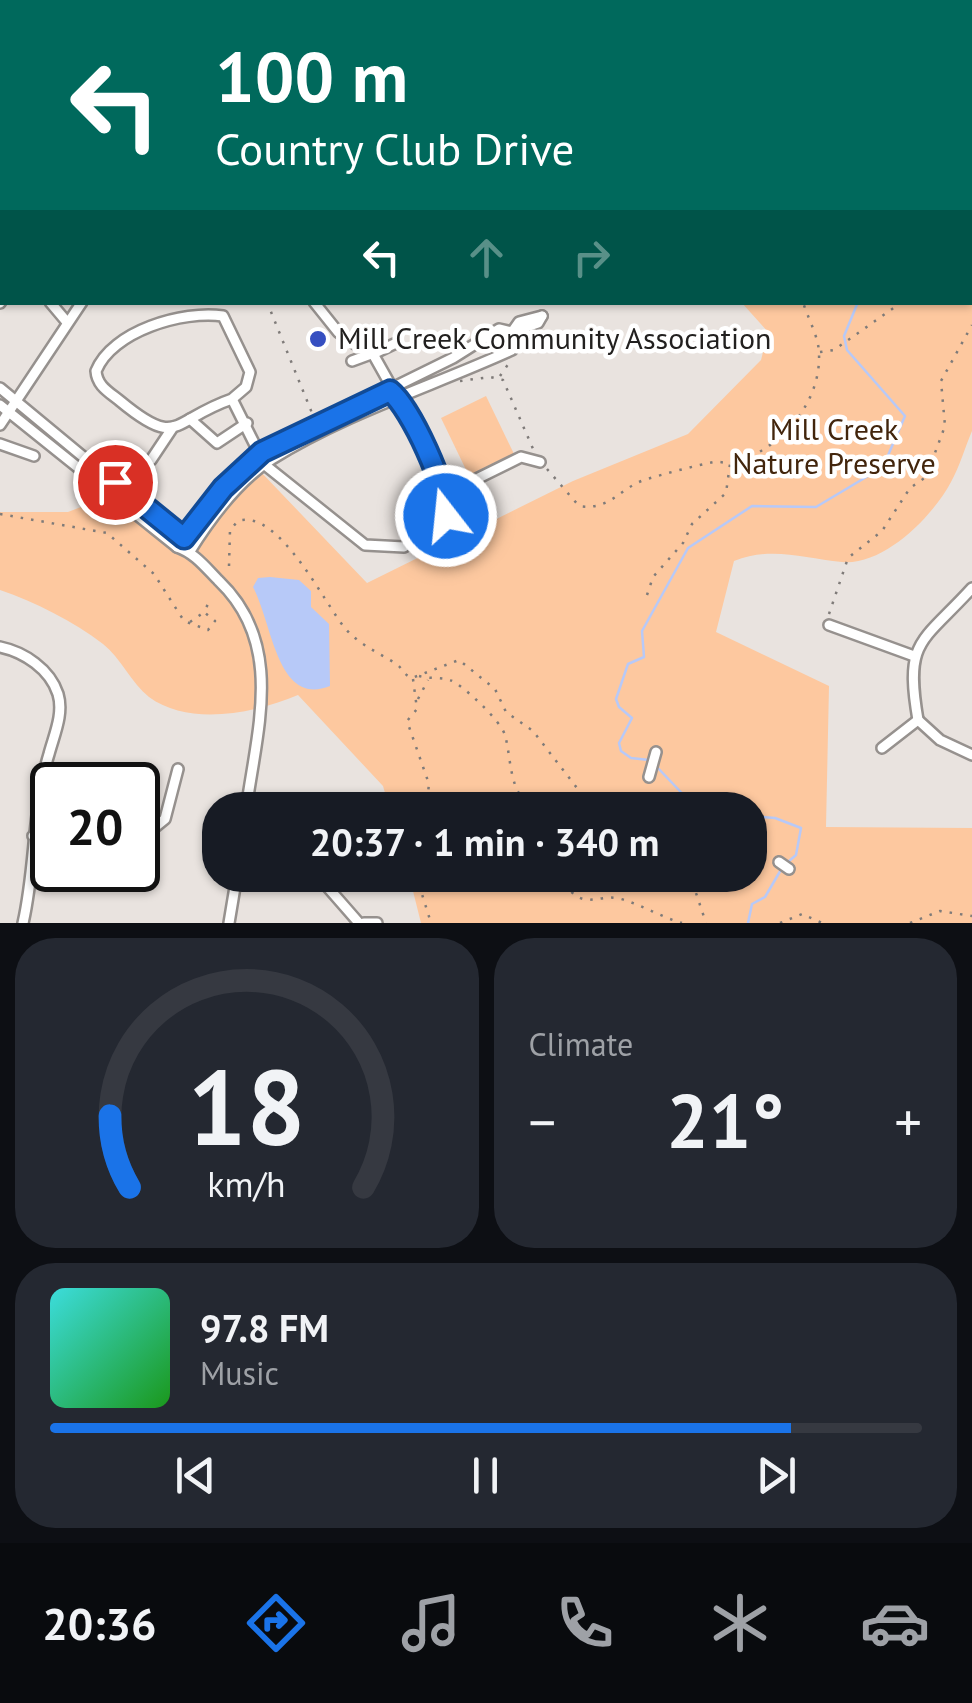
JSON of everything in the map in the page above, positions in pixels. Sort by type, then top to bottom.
[{"type":"street","points":[[53,305],[66,321]]},
{"type":"street","points":[[0,424],[3,408],[46,357],[79,305]]},
{"type":"street","points":[[232,399],[266,464],[364,545],[404,547],[440,525],[446,516],[444,495],[399,398],[390,391],[371,354],[338,332],[316,305]]},
{"type":"street","points":[[151,460],[174,427],[232,399],[246,388],[250,372],[223,316],[176,321],[116,343],[96,372],[100,385],[151,426],[174,427]]},
{"type":"street","points":[[181,542],[223,488],[262,452],[390,391],[499,329],[512,332],[512,350],[399,398],[266,464],[242,486],[190,551]]},
{"type":"street","points":[[352,361],[394,344]]},
{"type":"street","points":[[0,388],[181,542],[238,598],[256,632],[264,664],[248,792]]},
{"type":"street","points":[[3,408],[181,542]]},
{"type":"street","points":[[190,419],[218,442],[247,422]]},
{"type":"street","points":[[0,444],[34,456]]},
{"type":"street","points":[[444,495],[521,457],[540,462]]},
{"type":"street","points":[[972,588],[923,635],[914,656],[911,678],[918,720],[940,740],[972,755]]},
{"type":"street","points":[[828,625],[914,656]]},
{"type":"street","points":[[0,648],[18,651],[39,666],[57,692],[60,716],[46,762]]},
{"type":"street","points":[[882,748],[918,720]]},
{"type":"street","points":[[649,777],[656,752]]},
{"type":"street","points":[[160,823],[165,819],[178,769]]},
{"type":"street","points":[[779,862],[789,869]]},
{"type":"street","points":[[23,923],[30,892]]},
{"type":"street","points":[[230,923],[235,892]]},
{"type":"street","points":[[333,892],[362,923],[377,923]]},
{"type":"path","points":[[267,305],[317,424]]},
{"type":"path","points":[[512,350],[500,378],[540,462],[579,506],[593,508],[617,500],[631,484],[717,461],[730,464],[760,451],[810,405],[820,352],[804,305]]},
{"type":"path","points":[[820,352],[834,350],[898,305]]},
{"type":"path","points":[[828,625],[848,558],[882,531],[910,488],[926,477],[945,426],[942,380],[972,325]]},
{"type":"path","points":[[449,380],[500,378]]},
{"type":"path","points":[[647,595],[652,577],[684,543],[692,524],[726,492],[730,464]]},
{"type":"path","points":[[0,514],[107,533],[154,574],[187,622],[208,630],[215,621],[204,612]]},
{"type":"path","points":[[229,566],[233,526],[245,518],[262,526],[297,556],[350,633],[412,678],[417,700]]},
{"type":"path","points":[[187,622],[197,621],[210,602]]},
{"type":"path","points":[[412,678],[459,660],[465,664],[494,689],[506,712],[533,731],[578,792]]},
{"type":"path","points":[[419,676],[446,678],[462,687],[500,726],[519,792]]},
{"type":"path","points":[[428,792],[429,784],[408,721],[414,717],[417,700],[429,678]]},
{"type":"path","points":[[421,892],[431,923]]},
{"type":"path","points":[[573,892],[595,902],[618,898],[682,923]]},
{"type":"path","points":[[696,892],[706,923]]},
{"type":"path","points":[[910,923],[940,910],[972,916]]},
{"type":"path","points":[[780,923],[802,914],[822,923]]},
{"type":"green space","name":"Mill Creek Nature Preserve","points":[[744,305],[972,305],[972,431],[943,495],[906,536],[874,556],[842,562],[761,554],[734,561],[716,632],[829,686],[826,827],[972,828],[972,923],[421,923],[413,892],[767,892],[767,792],[385,792],[298,695],[223,714],[184,712],[165,706],[149,697],[109,650],[91,636],[53,613],[0,590],[0,512],[68,512],[112,495],[189,551],[259,470],[367,583],[573,481],[688,434],[761,360],[768,332]]},
{"type":"green space","points":[[486,396],[515,456],[470,478],[441,418]]},
{"type":"water","points":[[258,578],[299,580],[311,591],[311,607],[329,624],[330,686],[312,689],[298,685],[279,659],[253,587]]},
{"type":"waterway","points":[[649,760],[631,758],[621,751],[619,743],[632,718],[616,699],[628,664],[644,657],[642,631],[688,548],[752,506],[816,507],[883,467],[905,416],[847,350],[844,336],[857,305]]},
{"type":"waterway","points":[[655,765],[681,792]]},
{"type":"waterway","points":[[767,817],[801,828],[796,855],[788,862]]},
{"type":"waterway","points":[[748,923],[752,904],[765,897],[782,868]]},
{"type":"place","name":"Mill Creek Community Association","points":[[318,339]]},
{"type":"route","points":[[115,482],[184,538],[223,488],[262,452],[390,391],[399,398],[418,434],[447,504],[446,516]]}]
